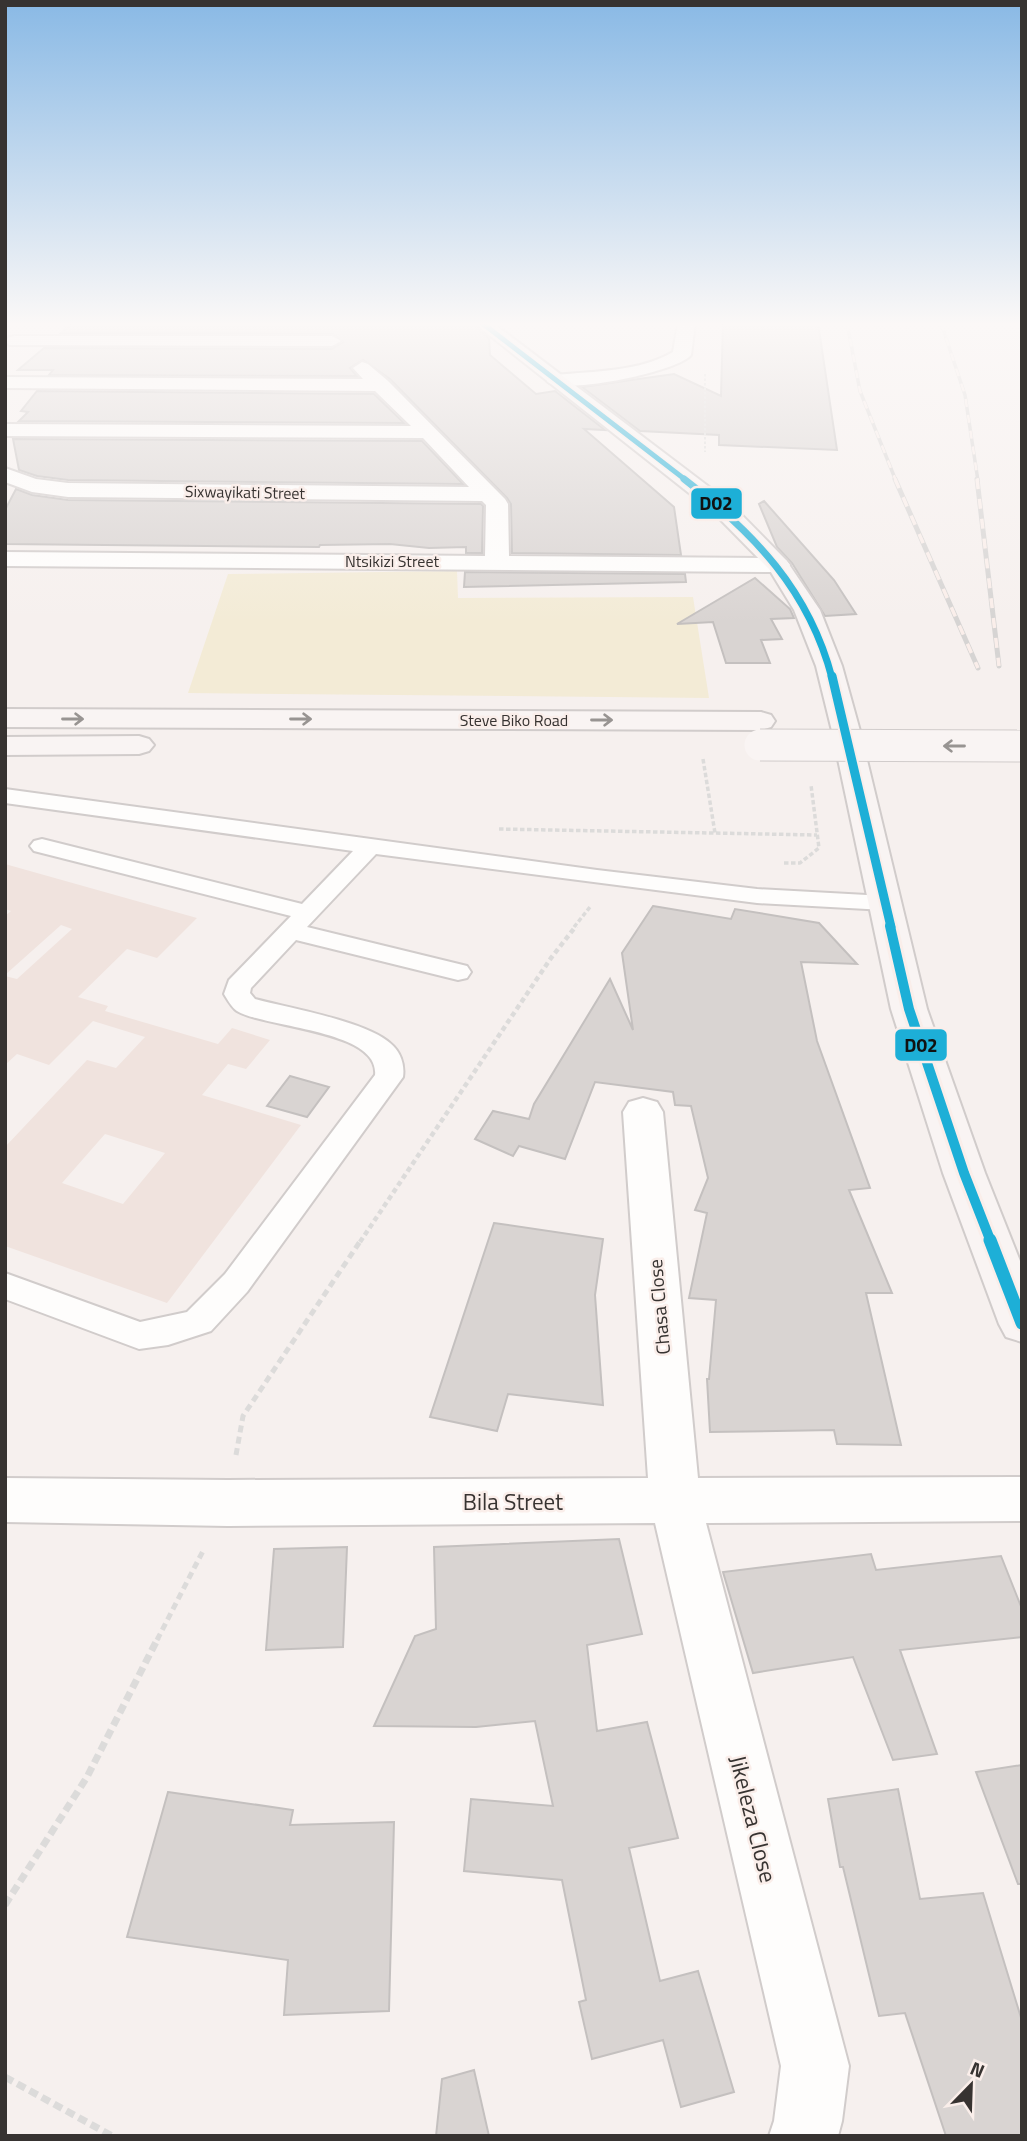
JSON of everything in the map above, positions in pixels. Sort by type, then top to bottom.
[{"type":"street","points":[[420,423],[497,504],[497,562]]},
{"type":"street","points":[[611,423],[721,507],[778,565],[807,610],[829,666],[907,1000],[964,1173],[1022,1324]]},
{"type":"street","points":[[5,430],[429,432]]},
{"type":"street","name":"Sixwayikati Street","points":[[5,474],[32,485],[68,490],[487,494]]},
{"type":"street","name":"Ntsikizi Street","points":[[5,559],[778,565]]},
{"type":"street","name":"Steve Biko Road","points":[[5,718],[761,733],[1022,746]]},
{"type":"street","name":"Steve Biko Road","points":[[5,746],[761,733],[1022,722]]},
{"type":"street","name":"Chasa Close","points":[[643,1112],[675,1502]]},
{"type":"street","name":"Bila Street","points":[[5,1500],[228,1503],[1022,1499]]},
{"type":"street","name":"Jikeleza Close","points":[[675,1502],[815,2066],[808,2121],[803,2136]]},
{"type":"lane","points":[[5,796],[757,896],[884,902]]},
{"type":"lane","points":[[42,846],[458,972]]},
{"type":"lane","points":[[5,1286],[139,1336],[168,1332],[198,1322],[236,1283],[389,1077],[391,1070],[383,1052],[369,1042],[246,1005],[239,1000],[238,986],[370,846]]},
{"type":"path","points":[[704,462],[707,423]]},
{"type":"path","points":[[703,759],[715,833]]},
{"type":"path","points":[[773,863],[800,863],[819,848],[810,773]]},
{"type":"path","points":[[495,829],[817,835]]},
{"type":"path","points":[[5,1905],[87,1777],[228,1503],[243,1416],[544,969],[596,898]]},
{"type":"path","points":[[5,2077],[112,2136]]},
{"type":"shaded area","points":[[5,864],[197,918],[157,958],[127,949],[78,997],[108,1006],[105,1011],[218,1044],[232,1028],[270,1040],[246,1069],[228,1064],[202,1095],[301,1125],[167,1303],[5,1246],[5,1147],[87,1060],[116,1068],[145,1037],[93,1021],[49,1065],[17,1054],[5,1065],[5,976],[17,979],[72,929],[61,925],[5,975],[5,916],[11,911],[5,909]],"holes":[[[105,1134],[165,1153],[123,1204],[62,1183]]]},
{"type":"sand","points":[[457,571],[458,598],[693,597],[709,698],[188,693],[228,574]]},
{"type":"building","points":[[433,423],[596,423],[605,430],[584,429],[674,507],[681,555],[512,553],[511,504]]},
{"type":"building","points":[[629,423],[833,423],[837,450],[719,445],[719,435],[640,431]]},
{"type":"building","points":[[13,439],[422,441],[463,484],[68,480],[37,476],[19,470]]},
{"type":"building","points":[[16,489],[32,495],[68,500],[481,504],[482,553],[466,553],[466,547],[429,548],[390,544],[319,547],[5,544],[5,510]]},
{"type":"building","points":[[764,501],[834,580],[856,614],[825,616],[792,563],[777,547],[759,504]]},
{"type":"building","points":[[465,572],[685,574],[686,582],[464,587]]},
{"type":"building","points":[[755,578],[790,609],[794,618],[771,619],[782,639],[761,640],[770,663],[726,663],[713,622],[677,624]]},
{"type":"building","points":[[653,906],[731,919],[735,909],[819,923],[857,964],[801,962],[817,1041],[870,1188],[849,1190],[892,1293],[866,1293],[901,1445],[837,1444],[834,1430],[710,1432],[707,1379],[716,1300],[689,1298],[707,1213],[695,1210],[708,1178],[691,1106],[675,1105],[673,1092],[595,1082],[565,1159],[519,1146],[513,1156],[475,1139],[493,1111],[529,1119],[534,1104],[610,979],[633,1030],[622,953]]},
{"type":"building","points":[[290,1076],[329,1087],[307,1117],[267,1106]]},
{"type":"building","points":[[494,1223],[603,1239],[595,1295],[603,1405],[508,1394],[497,1431],[430,1417]]},
{"type":"building","points":[[619,1539],[642,1634],[587,1645],[597,1731],[647,1722],[678,1838],[629,1848],[660,1981],[698,1971],[734,2092],[681,2107],[663,2040],[592,2059],[579,2002],[586,2000],[562,1880],[464,1871],[471,1799],[553,1806],[535,1721],[476,1727],[374,1726],[415,1636],[436,1629],[434,1547]]},
{"type":"building","points":[[347,1547],[343,1647],[266,1650],[274,1549]]},
{"type":"building","points":[[871,1554],[876,1570],[1001,1556],[1022,1609],[1022,1637],[900,1650],[937,1754],[893,1760],[853,1657],[753,1673],[723,1572]]},
{"type":"building","points":[[1022,1765],[1022,1884],[1018,1884],[976,1772]]},
{"type":"building","points":[[898,1789],[920,1899],[983,1893],[1022,2021],[1022,2136],[946,2136],[905,2013],[879,2016],[843,1867],[840,1867],[828,1799]]},
{"type":"building","points":[[168,1792],[293,1810],[290,1825],[394,1822],[389,2011],[284,2015],[288,1960],[127,1937]]},
{"type":"building","points":[[474,2070],[489,2136],[436,2136],[442,2079]]},
{"type":"railway","points":[[873,423],[896,481]]},
{"type":"railway","points":[[969,423],[978,481]]},
{"type":"railway","points":[[895,479],[978,668]]},
{"type":"railway","points":[[977,479],[999,666]]},
{"type":"transit line","name":"D02","points":[[612,423],[721,507],[778,565],[807,610],[829,666],[846,731],[909,1009],[964,1173],[1022,1323]]}]
